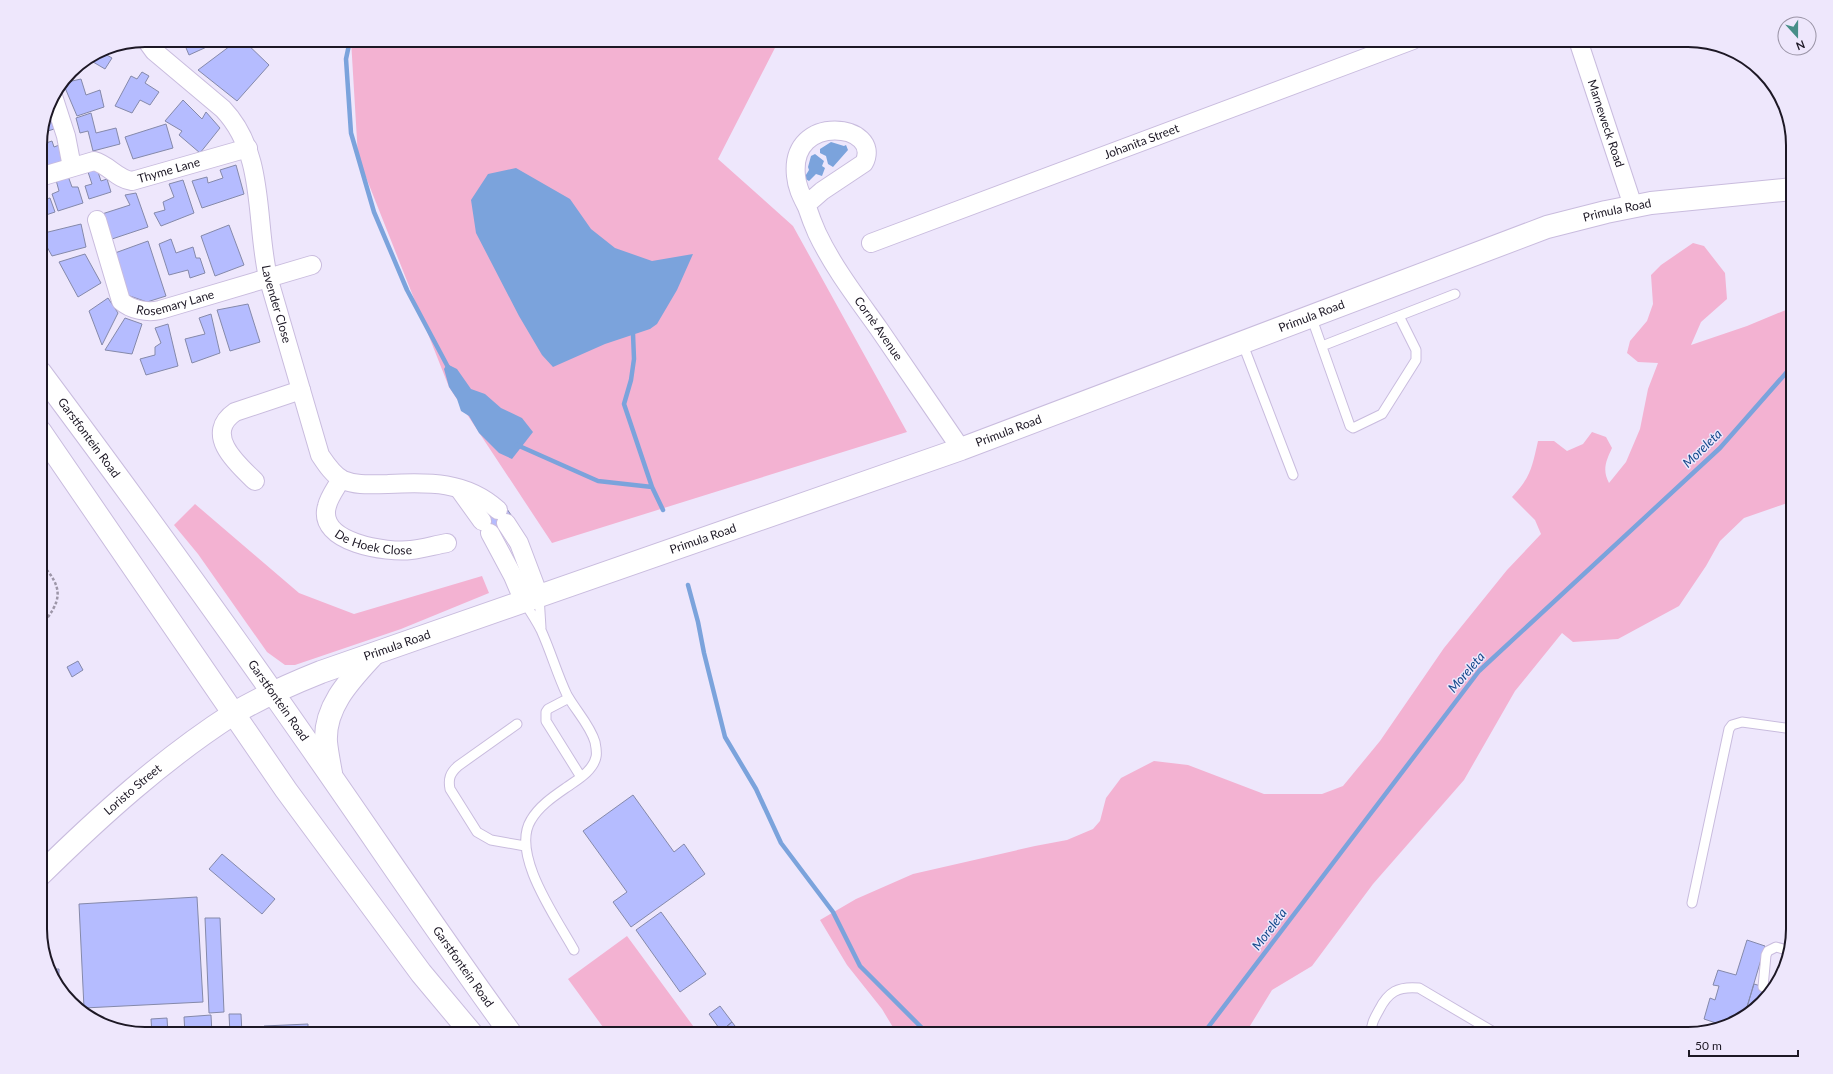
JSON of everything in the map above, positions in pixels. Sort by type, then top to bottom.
[{"type":"street","name":"Lavender Close","points":[[151,47],[228,113],[237,126],[248,148],[258,195],[264,261],[320,455],[327,466],[341,479],[364,485],[432,483],[459,488],[480,496],[502,516],[519,543],[524,556],[532,599]]},
{"type":"street","name":"Johanita Street","points":[[871,243],[1394,47]]},
{"type":"street","name":"Marneweck Road","points":[[1580,47],[1633,206]]},
{"type":"street","points":[[56,105],[66,136],[72,167]]},
{"type":"street","name":"Cornè Avenue","points":[[806,205],[822,191],[864,163],[868,149],[864,142],[851,134],[830,130],[814,135],[806,142],[800,151],[796,170],[797,183],[817,232],[838,270],[961,449]]},
{"type":"street","name":"Thyme Lane","points":[[47,175],[94,161],[121,178],[132,181],[248,148]]},
{"type":"street","name":"Primula Road","points":[[234,714],[272,693],[321,672],[961,449],[1547,228],[1633,206],[1676,200],[1786,190]]},
{"type":"street","name":"Rosemary Lane","points":[[97,220],[119,297],[125,305],[143,311],[156,311],[312,264]]},
{"type":"street","name":"Garstfontein Road","points":[[47,382],[272,693],[459,963],[506,1027]]},
{"type":"street","points":[[255,481],[228,452],[222,432],[223,424],[227,418],[235,412],[301,390]]},
{"type":"street","points":[[47,441],[286,790],[421,973],[466,1027]]},
{"type":"street","name":"De Hoek Close","points":[[341,479],[326,507],[326,516],[329,525],[335,532],[346,539],[370,547],[389,550],[411,550],[448,543]]},
{"type":"street","points":[[459,488],[486,527],[506,562],[532,599]]},
{"type":"street","points":[[331,777],[326,741],[328,723],[334,705],[346,684],[373,655]]},
{"type":"street","name":"Loristo Street","points":[[47,868],[78,838],[142,781],[188,746],[234,714]]},
{"type":"lane","points":[[1322,346],[1455,294]]},
{"type":"lane","points":[[1311,316],[1350,426],[1354,428],[1382,414],[1416,360],[1416,350],[1399,316]]},
{"type":"lane","points":[[1242,342],[1293,475]]},
{"type":"lane","points":[[506,562],[524,556]]},
{"type":"lane","points":[[532,599],[541,629]]},
{"type":"lane","points":[[532,599],[541,629],[569,698],[595,742],[597,752],[596,760],[581,777],[538,810],[530,820],[526,835],[525,846],[534,876],[574,950]]},
{"type":"lane","points":[[569,698],[548,709],[545,716],[546,721],[581,777]]},
{"type":"lane","points":[[1692,903],[1729,729],[1732,725],[1742,722],[1786,728]]},
{"type":"lane","points":[[517,724],[458,766],[451,773],[448,781],[450,789],[477,832],[491,840],[525,846]]},
{"type":"lane","points":[[1763,986],[1768,951],[1776,947],[1784,949]]},
{"type":"lane","points":[[1371,1027],[1371,1024],[1385,998],[1396,990],[1408,987],[1419,988],[1485,1027]]},
{"type":"path","points":[[47,571],[57,584],[58,591],[55,607],[47,618]]},
{"type":"shaded area","points":[[351,47],[775,47],[718,159],[793,226],[907,432],[552,543],[449,387],[358,157]]},
{"type":"shaded area","points":[[1693,243],[1704,246],[1725,273],[1727,299],[1701,322],[1691,345],[1747,326],[1786,310],[1786,503],[1744,518],[1720,541],[1706,566],[1679,606],[1618,639],[1573,642],[1562,633],[1515,691],[1464,780],[1373,884],[1312,966],[1272,990],[1249,1027],[893,1027],[882,1009],[847,965],[820,920],[856,899],[913,874],[1067,840],[1093,829],[1100,821],[1106,798],[1121,778],[1154,761],[1188,765],[1264,794],[1322,794],[1343,786],[1380,741],[1444,648],[1507,570],[1541,534],[1535,520],[1512,497],[1530,471],[1538,441],[1554,441],[1567,451],[1583,444],[1592,432],[1606,437],[1612,448],[1605,470],[1609,483],[1626,462],[1640,429],[1648,389],[1658,363],[1638,362],[1627,353],[1630,341],[1647,321],[1653,304],[1651,275],[1661,265]]},
{"type":"shaded area","points":[[195,504],[299,593],[354,614],[482,576],[489,593],[401,629],[295,665],[285,665],[267,652],[198,554],[174,525]]},
{"type":"shaded area","points":[[627,936],[694,1027],[603,1027],[568,979]]},
{"type":"water","points":[[831,142],[844,146],[846,145],[848,150],[833,167],[828,164],[826,156],[820,153],[820,149]]},
{"type":"water","points":[[815,154],[824,161],[822,166],[825,168],[822,176],[816,174],[809,181],[804,178],[809,170],[808,167],[811,156]]},
{"type":"water","points":[[516,168],[570,199],[591,229],[615,248],[652,261],[693,254],[677,290],[657,324],[650,329],[605,344],[553,367],[542,355],[519,316],[476,233],[471,200],[488,174]]},
{"type":"water","points":[[447,364],[457,369],[471,389],[485,394],[501,408],[522,418],[533,432],[512,459],[499,453],[479,433],[469,416],[461,411],[457,399],[449,387],[444,369]]},
{"type":"building","points":[[186,47],[207,47],[189,55]]},
{"type":"building","points":[[229,47],[250,47],[269,65],[237,101],[198,70]]},
{"type":"building","points":[[106,55],[112,58],[105,69],[93,62]]},
{"type":"building","points":[[142,72],[149,76],[145,83],[159,92],[150,105],[140,100],[132,113],[115,106],[131,76],[137,79]]},
{"type":"building","points":[[81,79],[86,95],[100,90],[104,107],[77,116],[65,88],[71,81]]},
{"type":"building","points":[[183,100],[202,119],[206,112],[220,128],[200,153],[179,135],[182,131],[165,121]]},
{"type":"building","points":[[91,113],[96,133],[116,128],[120,144],[93,151],[88,131],[80,133],[76,118]]},
{"type":"building","points":[[50,118],[54,129],[48,131]]},
{"type":"building","points":[[166,124],[173,148],[133,159],[125,137]]},
{"type":"building","points":[[52,141],[54,147],[62,144],[69,163],[47,170],[47,143]]},
{"type":"building","points":[[236,165],[244,194],[202,208],[192,181],[207,177],[208,183],[223,178],[220,170]]},
{"type":"building","points":[[97,169],[101,181],[107,179],[111,192],[89,199],[85,186],[92,184],[88,172]]},
{"type":"building","points":[[68,176],[72,187],[78,187],[83,203],[58,211],[52,194],[59,191],[56,180]]},
{"type":"building","points":[[183,180],[194,213],[161,226],[154,213],[165,210],[163,202],[174,197],[169,184]]},
{"type":"building","points":[[136,193],[148,227],[109,240],[102,214],[130,205],[125,195]]},
{"type":"building","points":[[50,198],[55,212],[47,215],[47,199]]},
{"type":"building","points":[[81,224],[86,247],[52,256],[47,247],[47,232]]},
{"type":"building","points":[[229,225],[244,265],[215,276],[201,236]]},
{"type":"building","points":[[171,239],[176,253],[193,247],[196,258],[200,258],[205,273],[190,278],[188,270],[169,275],[159,244]]},
{"type":"building","points":[[148,241],[166,296],[147,302],[127,295],[115,253]]},
{"type":"building","points":[[85,254],[101,283],[78,297],[59,262]]},
{"type":"building","points":[[108,298],[118,313],[102,345],[89,311]]},
{"type":"building","points":[[248,304],[260,342],[230,351],[217,310]]},
{"type":"building","points":[[211,314],[220,353],[192,363],[185,339],[205,334],[199,318]]},
{"type":"building","points":[[125,318],[142,324],[132,354],[105,350]]},
{"type":"building","points":[[168,324],[178,366],[146,375],[140,359],[155,355],[155,347],[161,343],[155,328]]},
{"type":"building","points":[[505,506],[513,518],[488,534],[480,522]]},
{"type":"building","points":[[78,661],[83,670],[72,677],[67,667]]},
{"type":"building","points":[[633,795],[674,852],[684,844],[705,874],[631,927],[613,902],[627,892],[583,831]]},
{"type":"building","points":[[222,854],[275,899],[262,914],[209,869]]},
{"type":"building","points":[[197,897],[203,1002],[85,1007],[79,904]]},
{"type":"building","points":[[661,912],[706,974],[680,992],[636,930]]},
{"type":"building","points":[[205,918],[220,918],[224,1012],[209,1013]]},
{"type":"building","points":[[1747,940],[1765,946],[1747,1008],[1726,1020],[1716,1023],[1704,1019],[1710,998],[1715,1000],[1719,986],[1713,985],[1718,970],[1736,975]]},
{"type":"building","points":[[55,969],[59,969],[59,976]]},
{"type":"building","points":[[1754,984],[1767,988],[1766,989],[1747,1008]]},
{"type":"building","points":[[720,1006],[732,1022],[726,1027],[718,1027],[709,1014]]},
{"type":"building","points":[[229,1014],[241,1014],[242,1027],[230,1027]]},
{"type":"building","points":[[211,1015],[212,1027],[185,1027],[184,1017]]},
{"type":"building","points":[[167,1018],[168,1027],[152,1027],[151,1019]]},
{"type":"building","points":[[732,1022],[736,1027],[726,1027]]},
{"type":"building","points":[[308,1024],[308,1027],[264,1026]]},
{"type":"waterway","points":[[349,47],[346,59],[351,133],[374,212],[407,290],[449,369]]},
{"type":"waterway","points":[[633,334],[634,359],[631,380],[624,404],[652,487]]},
{"type":"waterway","name":"Moreleta","points":[[1208,1027],[1479,671],[1720,448],[1786,373]]},
{"type":"waterway","points":[[517,445],[598,481],[652,487],[663,510]]},
{"type":"waterway","points":[[688,585],[725,737],[756,789],[781,843],[833,912],[860,966],[921,1027]]}]
